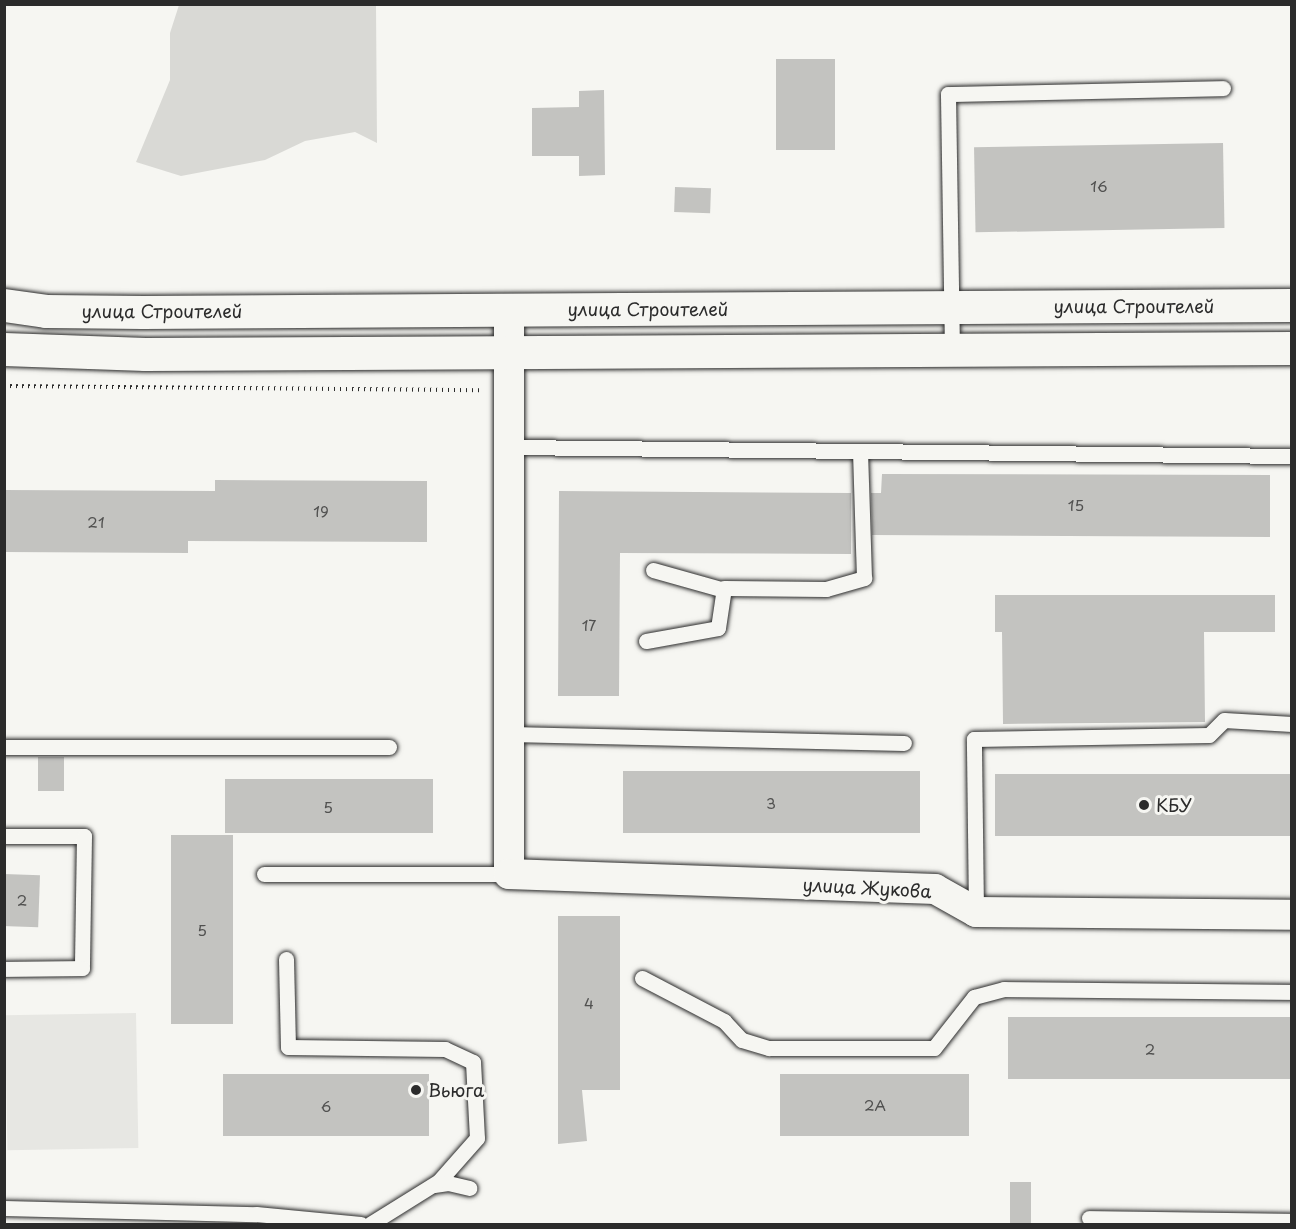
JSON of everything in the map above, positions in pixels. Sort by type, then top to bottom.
[{"type":"street","name":"улица Строителей","points":[[4,305],[46,311],[143,312],[1292,305]]},
{"type":"street","points":[[509,309],[511,352],[509,874]]},
{"type":"street","points":[[4,349],[145,354],[1292,348]]},
{"type":"street","name":"улица Жукова","points":[[509,874],[935,889],[976,912],[1292,915]]},
{"type":"lane","points":[[952,350],[954,307],[948,94],[1223,88]]},
{"type":"lane","points":[[511,447],[860,454],[1292,456]]},
{"type":"lane","points":[[653,570],[724,590],[826,589],[864,578],[860,454]]},
{"type":"lane","points":[[646,641],[718,628],[724,590]]},
{"type":"lane","points":[[976,912],[974,739],[1209,735],[1224,720],[1292,724]]},
{"type":"lane","points":[[510,734],[904,743]]},
{"type":"lane","points":[[4,747],[389,747]]},
{"type":"lane","points":[[4,836],[84,836],[82,968],[4,969]]},
{"type":"lane","points":[[264,874],[509,874]]},
{"type":"lane","points":[[286,959],[288,1047],[445,1049],[473,1062],[477,1138],[434,1185],[370,1224]]},
{"type":"lane","points":[[642,978],[724,1021],[742,1040],[769,1048],[934,1048],[974,997],[1004,989],[1292,992]]},
{"type":"lane","points":[[434,1185],[448,1183],[470,1188]]},
{"type":"lane","points":[[4,1208],[256,1214],[362,1224]]},
{"type":"lane","points":[[1089,1218],[1292,1221]]},
{"type":"path","points":[[4,386],[511,391]]},
{"type":"shaded area","points":[[179,5],[376,5],[377,143],[355,132],[305,141],[265,160],[181,176],[136,162],[170,80],[170,33]]},
{"type":"shaded area","points":[[136,1013],[138,1148],[7,1150],[5,1015]]},
{"type":"building","points":[[776,59],[835,59],[835,150],[776,150]]},
{"type":"building","points":[[604,90],[605,175],[579,176],[579,156],[532,156],[532,108],[579,107],[579,91]]},
{"type":"building","points":[[1223,143],[1224,228],[976,232],[974,147]]},
{"type":"building","points":[[675,187],[711,188],[710,213],[674,212]]},
{"type":"building","points":[[882,474],[1270,475],[1270,537],[872,535],[871,493],[881,493]]},
{"type":"building","points":[[215,480],[427,481],[427,542],[188,541],[188,553],[4,552],[4,490],[215,491]]},
{"type":"building","points":[[559,491],[851,493],[851,554],[620,553],[619,696],[558,696]]},
{"type":"building","points":[[995,595],[1275,595],[1275,632],[1204,632],[1205,722],[1003,724],[1002,632],[995,632]]},
{"type":"building","points":[[38,757],[64,757],[64,791],[38,791]]},
{"type":"building","points":[[623,771],[920,771],[920,833],[623,833]]},
{"type":"building","name":"КБУ","points":[[995,774],[1292,774],[1292,836],[995,836]]},
{"type":"building","points":[[225,779],[433,779],[433,833],[225,833]]},
{"type":"building","points":[[171,835],[233,835],[233,1024],[171,1024]]},
{"type":"building","points":[[4,874],[40,875],[38,927],[4,926]]},
{"type":"building","points":[[558,916],[620,916],[620,1090],[582,1090],[587,1141],[558,1144]]},
{"type":"building","points":[[1008,1017],[1292,1017],[1292,1079],[1008,1079]]},
{"type":"building","points":[[223,1074],[429,1074],[429,1136],[223,1136]]},
{"type":"building","points":[[780,1074],[969,1074],[969,1136],[780,1136]]},
{"type":"building","points":[[1010,1182],[1031,1182],[1031,1223],[1010,1223]]},
{"type":"place","name":"КБУ","points":[[1144,805]]},
{"type":"place","name":"Вьюга","points":[[416,1090]]}]
